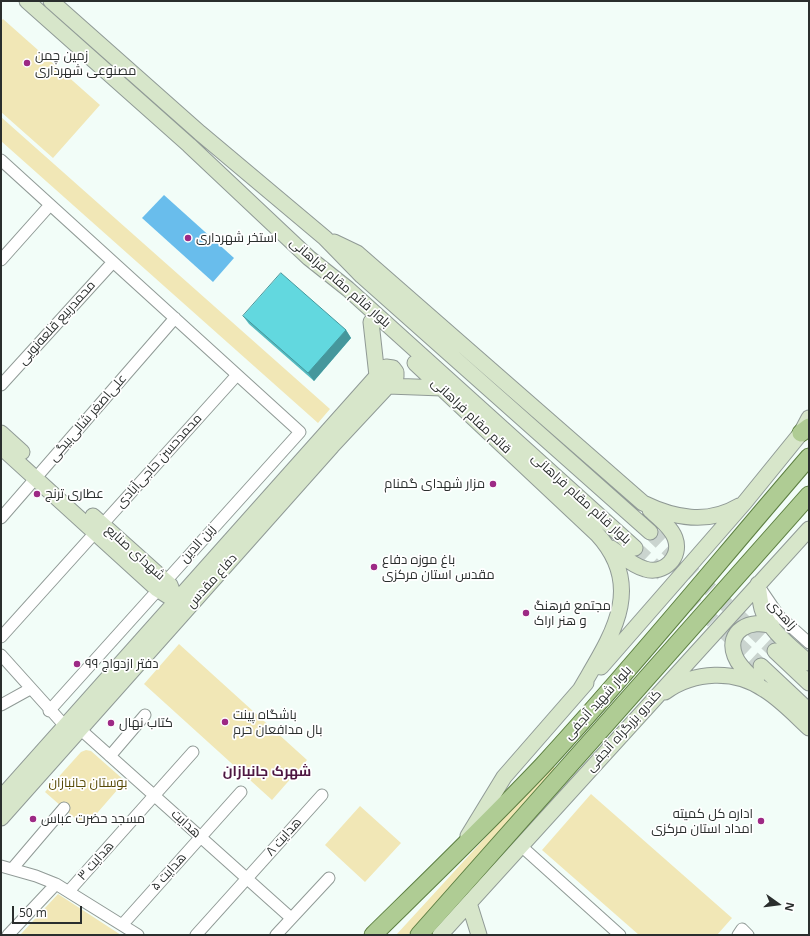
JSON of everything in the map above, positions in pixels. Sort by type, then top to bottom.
[{"type":"main road","name":"بلوار شهید آنجفی","points":[[372,935],[460,850],[542,765],[614,685],[809,457]]},
{"type":"main road","name":"بلوار شهید آنجفی","points":[[418,935],[809,495]]},
{"type":"street","name":"بلوار قائم مقام فراهانی","points":[[27,1],[189,145],[309,258],[348,289],[635,548]]},
{"type":"street","name":"بلوار قائم مقام فراهانی","points":[[52,1],[200,133],[325,238],[362,276],[650,532]]},
{"type":"street","points":[[1,160],[237,375]]},
{"type":"street","points":[[1,260],[50,205]]},
{"type":"street","points":[[325,238],[357,253],[643,503],[664,522],[675,538],[676,548],[670,562],[662,569],[646,570],[608,546]]},
{"type":"street","name":"قائم مقام فراهانی","points":[[309,258],[329,285],[442,388],[608,546],[620,571],[622,587],[620,603],[611,634],[580,690]]},
{"type":"street","name":"محمدربیع قلعه‌نویی","points":[[1,385],[113,262]]},
{"type":"street","name":"علی‌اصغر شالی‌بیگی","points":[[1,518],[175,318]]},
{"type":"street","points":[[371,322],[382,381],[442,388]]},
{"type":"street","name":"زین الدین","points":[[49,711],[161,584],[300,432],[237,375]]},
{"type":"street","name":"محمدحسن حاجی‌آبادی","points":[[1,637],[237,375]]},
{"type":"street","name":"دفاع مقدس","points":[[1,798],[65,726],[181,606],[382,381]]},
{"type":"street","points":[[460,850],[504,777],[745,502],[805,430],[809,418]]},
{"type":"street","name":"شهدای صنایع","points":[[1,433],[39,474],[161,584],[181,606]]},
{"type":"street","name":"شهدای صنایع","points":[[1,447],[39,474]]},
{"type":"street","points":[[643,503],[672,515],[693,518],[725,512],[745,502]]},
{"type":"street","name":"کندرو بزرگراه آنجفی","points":[[440,935],[650,701],[809,529]]},
{"type":"street","points":[[758,584],[762,609],[772,626],[809,663]]},
{"type":"street","name":"زاهدی","points":[[758,584],[769,604],[779,616],[809,643]]},
{"type":"street","name":"دفاع مقدس","points":[[1,818],[80,730],[181,606]]},
{"type":"street","points":[[772,626],[757,622],[747,625],[736,636],[733,647],[738,662],[764,689],[809,728]]},
{"type":"street","points":[[775,651],[809,682]]},
{"type":"street","points":[[1,655],[49,711],[65,726]]},
{"type":"street","points":[[761,666],[809,711]]},
{"type":"street","points":[[650,701],[681,682],[704,676],[715,675],[736,677],[764,689]]},
{"type":"street","points":[[1,705],[30,689]]},
{"type":"street","points":[[110,756],[145,715]]},
{"type":"street","name":"هدایت","points":[[80,730],[291,918]]},
{"type":"street","name":"هدایت ۳","points":[[69,891],[193,752]]},
{"type":"street","name":"هدایت ۵","points":[[122,925],[241,792]]},
{"type":"street","name":"هدایت ۸","points":[[196,935],[322,795]]},
{"type":"street","points":[[64,808],[6,868],[36,876],[56,884],[138,935]]},
{"type":"street","points":[[520,845],[620,935]]},
{"type":"street","points":[[276,935],[329,878]]},
{"type":"street","points":[[8,935],[56,884]]},
{"type":"street","points":[[469,903],[479,935]]},
{"type":"green space","name":"زمین چمن مصنوعی شهرداری","points":[[3,19],[100,105],[53,158],[1,112],[1,21]]},
{"type":"green space","points":[[1,117],[330,409],[318,423],[1,141]]},
{"type":"green space","name":"باشگاه پینت بال مدافعان حرم","points":[[179,644],[307,760],[272,800],[144,684]]},
{"type":"green space","name":"بوستان جانبازان","points":[[86,750],[91,751],[125,781],[85,827],[45,792],[81,752]]},
{"type":"green space","points":[[552,765],[557,770],[408,935],[396,935]]},
{"type":"green space","points":[[591,794],[732,918],[717,935],[639,935],[542,850]]},
{"type":"green space","points":[[360,806],[401,843],[365,882],[325,845]]},
{"type":"green space","points":[[58,894],[121,935],[20,935]]},
{"type":"water","name":"استخر شهرداری","points":[[164,195],[234,258],[213,282],[142,218]]},
{"type":"building","points":[[281,273],[346,330],[308,373],[243,316]]},
{"type":"tunnel","points":[[650,532],[775,651]]},
{"type":"tunnel","points":[[635,548],[761,666]]},
{"type":"place","name":"زمین چمن مصنوعی شهرداری","points":[[27,63]]},
{"type":"place","name":"استخر شهرداری","points":[[188,238]]},
{"type":"place","name":"مزار شهدای گمنام","points":[[493,484]]},
{"type":"place","name":"عطاری ترنج","points":[[37,494]]},
{"type":"place","name":"باغ موزه دفاع مقدس استان مرکزی","points":[[374,567]]},
{"type":"place","name":"مجتمع فرهنگ و هنر اراک","points":[[526,613]]},
{"type":"place","name":"دفتر ازدواج ۹۹","points":[[77,664]]},
{"type":"place","name":"باشگاه پینت بال مدافعان حرم","points":[[225,722]]},
{"type":"place","name":"کتاب نهال","points":[[111,723]]},
{"type":"place","name":"مسجد حضرت عباس","points":[[33,819]]},
{"type":"place","name":"اداره کل کمیته امداد استان مرکزی","points":[[761,821]]},
{"type":"district","name":"شهرک جانبازان","points":[[267,772]]}]
